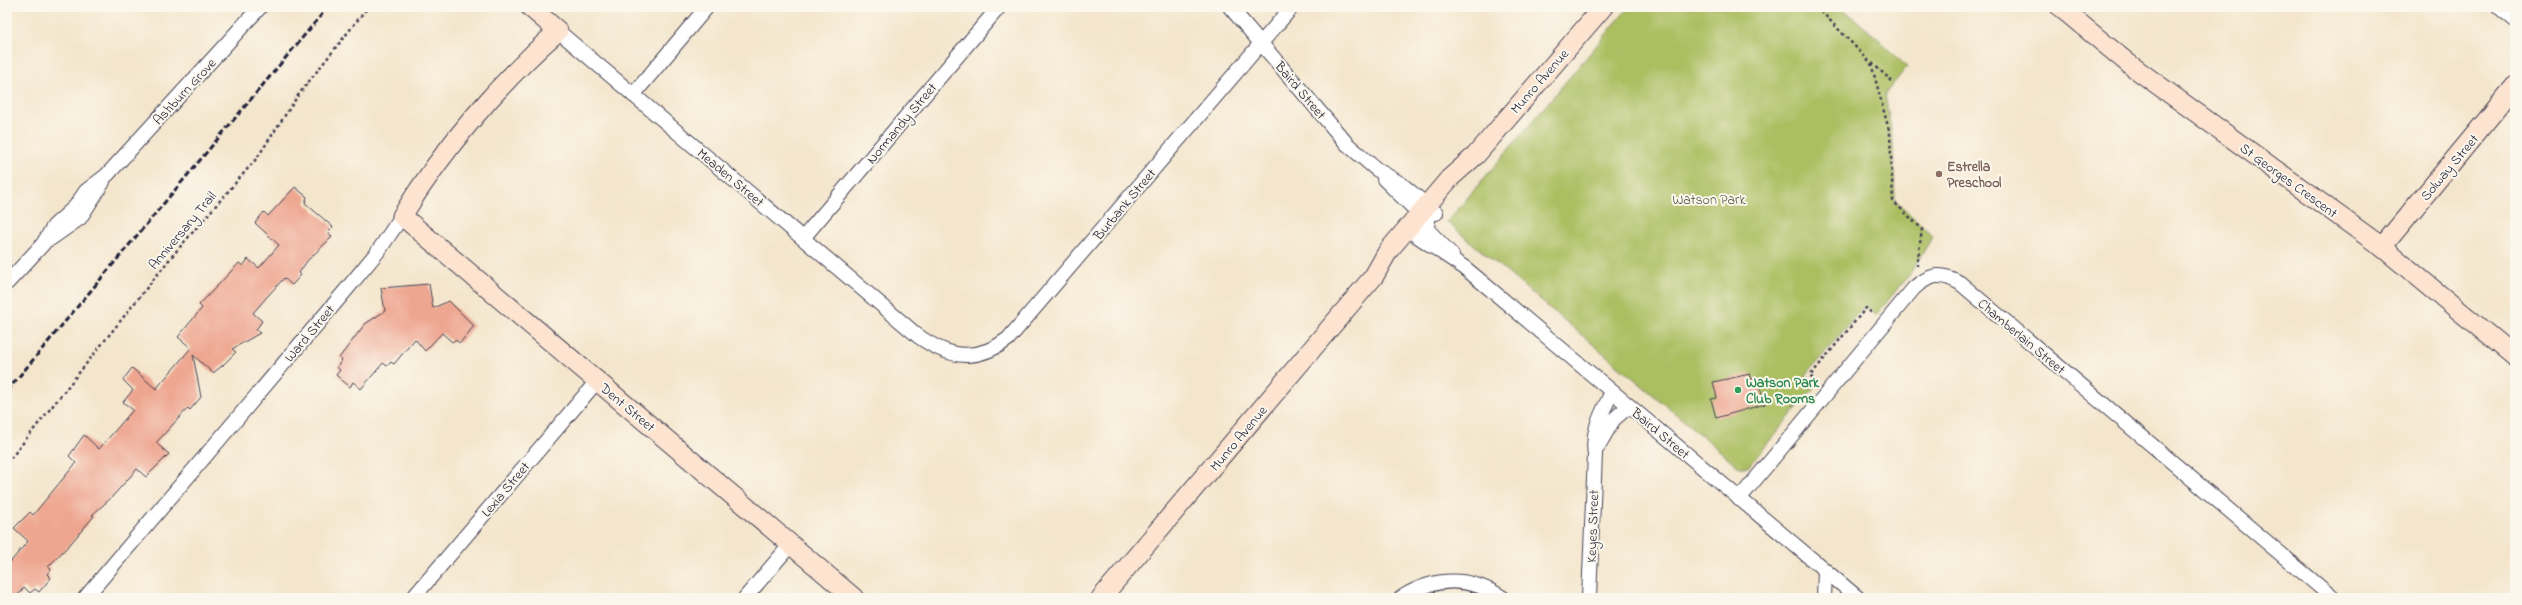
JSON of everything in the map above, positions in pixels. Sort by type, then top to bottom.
[{"type":"street","name":"Ashburn Grove","points":[[7,283],[43,244],[80,218],[107,174],[260,7]]},
{"type":"street","name":"Meaden Street","points":[[530,7],[933,347]]},
{"type":"street","points":[[633,95],[707,7]]},
{"type":"street","name":"Normandy Street","points":[[803,238],[999,7]]},
{"type":"street","name":"Baird Street","points":[[1230,7],[1336,132],[1376,169],[1392,189],[1422,220],[1464,268],[1858,598]]},
{"type":"street","name":"Burbank Street","points":[[933,347],[954,355],[971,355],[991,350],[1008,340],[1292,7]]},
{"type":"street","name":"Munro Avenue","points":[[1101,598],[1374,276],[1388,251],[1422,220],[1450,178],[1476,156],[1603,7]]},
{"type":"street","name":"St Georges Crescent","points":[[2060,7],[2128,64],[2382,247],[2515,357]]},
{"type":"street","points":[[2499,7],[2515,20]]},
{"type":"street","name":"Ward Street","points":[[85,598],[379,250],[435,166],[552,26]]},
{"type":"street","name":"Solway Street","points":[[2382,247],[2515,86]]},
{"type":"street","name":"Dent Street","points":[[402,216],[854,598]]},
{"type":"street","name":"Chamberlain Street","points":[[1740,500],[1914,288],[1923,281],[1936,275],[1951,278],[2333,598]]},
{"type":"street","name":"Lexia Street","points":[[413,598],[597,381]]},
{"type":"street","name":"Keyes Street","points":[[1590,598],[1595,454],[1594,436],[1597,424],[1612,392]]},
{"type":"street","name":"Keyes Street","points":[[1595,454],[1606,429],[1617,416],[1629,406]]},
{"type":"street","points":[[745,598],[791,544]]},
{"type":"street","points":[[1824,598],[1825,571]]},
{"type":"street","points":[[1401,598],[1423,586],[1453,581],[1481,585],[1503,598]]},
{"type":"path","name":"Anniversary Trail","points":[[7,463],[173,254],[257,158],[299,94],[368,7]]},
{"type":"path","points":[[1817,7],[1871,63],[1894,83]]},
{"type":"path","points":[[1871,63],[1890,134],[1892,201],[1922,229],[1917,268],[1914,272]]},
{"type":"path","points":[[1828,392],[1810,376],[1866,308],[1877,318]]},
{"type":"green space","name":"Watson Park","points":[[1629,7],[1841,7],[1883,43],[1907,67],[1885,94],[1893,142],[1895,200],[1933,236],[1909,275],[1876,315],[1864,306],[1806,375],[1816,385],[1748,467],[1739,467],[1447,222]]},
{"type":"building","points":[[295,187],[307,197],[305,203],[333,227],[328,232],[332,237],[307,261],[299,273],[301,275],[292,285],[284,278],[253,313],[262,321],[256,330],[260,333],[232,349],[236,352],[222,366],[213,373],[193,355],[201,397],[190,410],[188,408],[156,443],[169,454],[146,477],[137,469],[111,498],[92,515],[94,516],[48,567],[51,569],[47,574],[51,578],[39,592],[35,589],[30,593],[24,587],[16,598],[7,598],[7,566],[28,541],[14,528],[30,512],[33,515],[76,463],[69,456],[84,435],[99,449],[133,410],[123,402],[133,390],[123,380],[132,368],[156,389],[191,348],[178,337],[202,308],[199,305],[239,263],[243,266],[248,259],[259,268],[279,245],[255,223],[264,212],[268,216]]},
{"type":"building","points":[[429,284],[433,308],[449,301],[474,326],[460,343],[455,340],[452,342],[442,333],[425,351],[415,339],[394,364],[391,362],[387,366],[383,363],[361,389],[353,382],[350,387],[336,375],[340,370],[337,367],[342,360],[339,358],[365,324],[385,311],[381,288]]},
{"type":"building","name":"Watson Park Club Rooms","points":[[1750,374],[1752,380],[1757,378],[1765,404],[1716,418],[1711,399],[1717,398],[1713,382]]},
{"type":"railway","points":[[7,391],[328,7]]},
{"type":"place","name":"Estrella Preschool","points":[[1939,174]]},
{"type":"place","name":"Watson Park Club Rooms","points":[[1738,390]]}]
